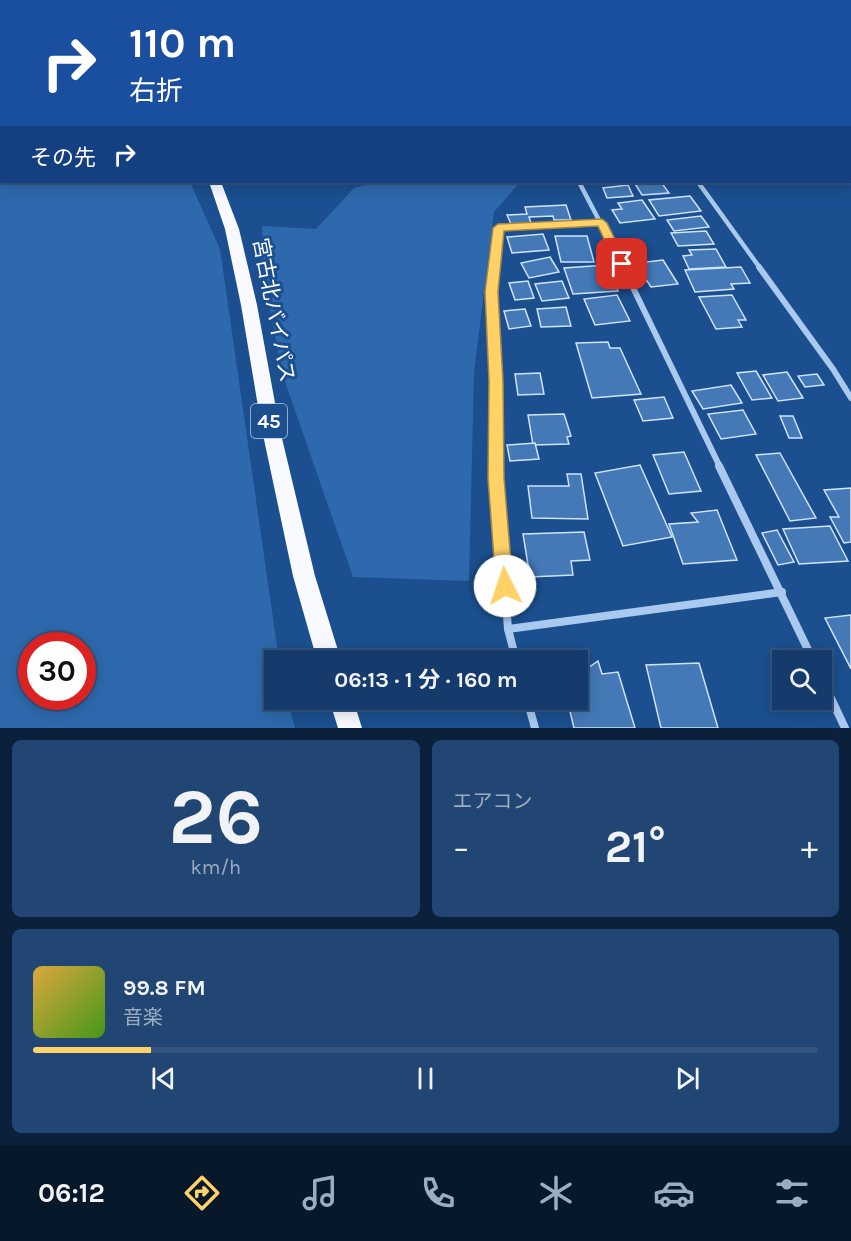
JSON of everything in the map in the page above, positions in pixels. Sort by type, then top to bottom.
[{"type":"highway","name":"宮古北バイパス","points":[[215,183],[232,229],[249,304],[271,430],[304,576],[326,650]]},
{"type":"highway","points":[[344,710],[350,728]]},
{"type":"street","points":[[580,183],[602,223],[808,650]]},
{"type":"street","points":[[699,183],[833,369],[851,398]]},
{"type":"street","points":[[513,650],[508,629],[496,478],[496,381],[491,292],[498,228],[602,223]]},
{"type":"street","points":[[508,629],[782,592]]},
{"type":"street","points":[[832,700],[845,728]]},
{"type":"street","points":[[530,710],[535,728]]},
{"type":"shaded area","points":[[0,183],[190,183],[220,249],[278,650],[264,650],[264,710],[290,710],[295,728],[0,728]]},
{"type":"shaded area","points":[[373,183],[519,183],[494,212],[474,372],[469,581],[353,577],[282,373],[264,277],[262,226],[316,229],[354,188]]},
{"type":"building","points":[[635,183],[662,183],[669,193],[642,195]]},
{"type":"building","points":[[628,185],[633,196],[607,198],[603,188]]},
{"type":"building","points":[[690,196],[701,211],[659,216],[649,200]]},
{"type":"building","points":[[642,200],[655,219],[620,223],[612,210],[622,209],[618,203]]},
{"type":"building","points":[[566,205],[571,220],[554,220],[553,216],[529,217],[531,223],[511,224],[507,215],[527,214],[525,207]]},
{"type":"building","points":[[701,216],[709,227],[674,231],[667,220]]},
{"type":"building","points":[[706,231],[714,244],[678,246],[671,233]]},
{"type":"building","points":[[543,234],[549,250],[512,253],[507,237]]},
{"type":"building","points":[[555,236],[587,236],[594,262],[561,262]]},
{"type":"building","points":[[716,249],[726,267],[689,269],[683,256],[692,255],[689,250]]},
{"type":"building","points":[[550,257],[559,272],[529,278],[521,263]]},
{"type":"building","points":[[663,260],[678,284],[651,287],[647,281],[637,279],[629,264]]},
{"type":"building","points":[[607,265],[618,291],[573,294],[564,268]]},
{"type":"building","points":[[741,267],[750,283],[731,284],[734,289],[695,292],[685,270]]},
{"type":"building","points":[[528,281],[534,298],[515,300],[509,283]]},
{"type":"building","points":[[562,281],[569,298],[542,301],[535,284]]},
{"type":"building","points":[[617,295],[630,321],[595,325],[584,299]]},
{"type":"building","points":[[732,295],[746,320],[738,320],[742,327],[716,329],[699,297]]},
{"type":"building","points":[[566,307],[571,326],[541,327],[537,309]]},
{"type":"building","points":[[525,309],[531,326],[509,329],[504,311]]},
{"type":"building","points":[[608,342],[610,348],[620,348],[641,394],[592,398],[576,343]]},
{"type":"building","points":[[756,371],[772,398],[752,400],[737,373]]},
{"type":"building","points":[[787,372],[803,398],[778,401],[763,375]]},
{"type":"building","points":[[540,373],[544,394],[518,395],[515,374]]},
{"type":"building","points":[[817,374],[824,385],[805,387],[798,376]]},
{"type":"building","points":[[731,385],[742,403],[703,409],[692,391]]},
{"type":"building","points":[[664,397],[673,418],[643,421],[634,400]]},
{"type":"building","points":[[743,410],[756,434],[721,439],[708,414]]},
{"type":"building","points":[[564,414],[571,436],[567,437],[569,444],[533,445],[528,415]]},
{"type":"building","points":[[780,416],[793,416],[802,438],[789,438]]},
{"type":"building","points":[[535,443],[539,459],[510,461],[507,445]]},
{"type":"building","points":[[684,452],[701,491],[669,494],[653,455]]},
{"type":"building","points":[[780,453],[816,518],[790,521],[756,455]]},
{"type":"building","points":[[640,465],[672,537],[623,546],[595,473]]},
{"type":"building","points":[[567,474],[581,474],[588,519],[532,518],[528,486],[569,486]]},
{"type":"building","points":[[851,488],[851,542],[844,543],[830,517],[839,517],[824,490]]},
{"type":"building","points":[[717,510],[737,560],[683,564],[669,524],[698,522],[691,513]]},
{"type":"building","points":[[830,526],[848,561],[799,564],[783,529]]},
{"type":"building","points":[[777,530],[794,562],[778,565],[762,533]]},
{"type":"building","points":[[584,532],[590,560],[571,561],[573,575],[530,577],[523,534]]},
{"type":"building","points":[[851,615],[851,669],[825,618]]},
{"type":"building","points":[[598,661],[602,674],[618,672],[635,728],[574,728],[570,710],[588,710],[588,668]]},
{"type":"building","points":[[699,663],[718,728],[661,728],[646,665]]},
{"type":"route","points":[[505,586],[496,478],[496,381],[491,292],[498,228],[602,223],[622,264]]}]
